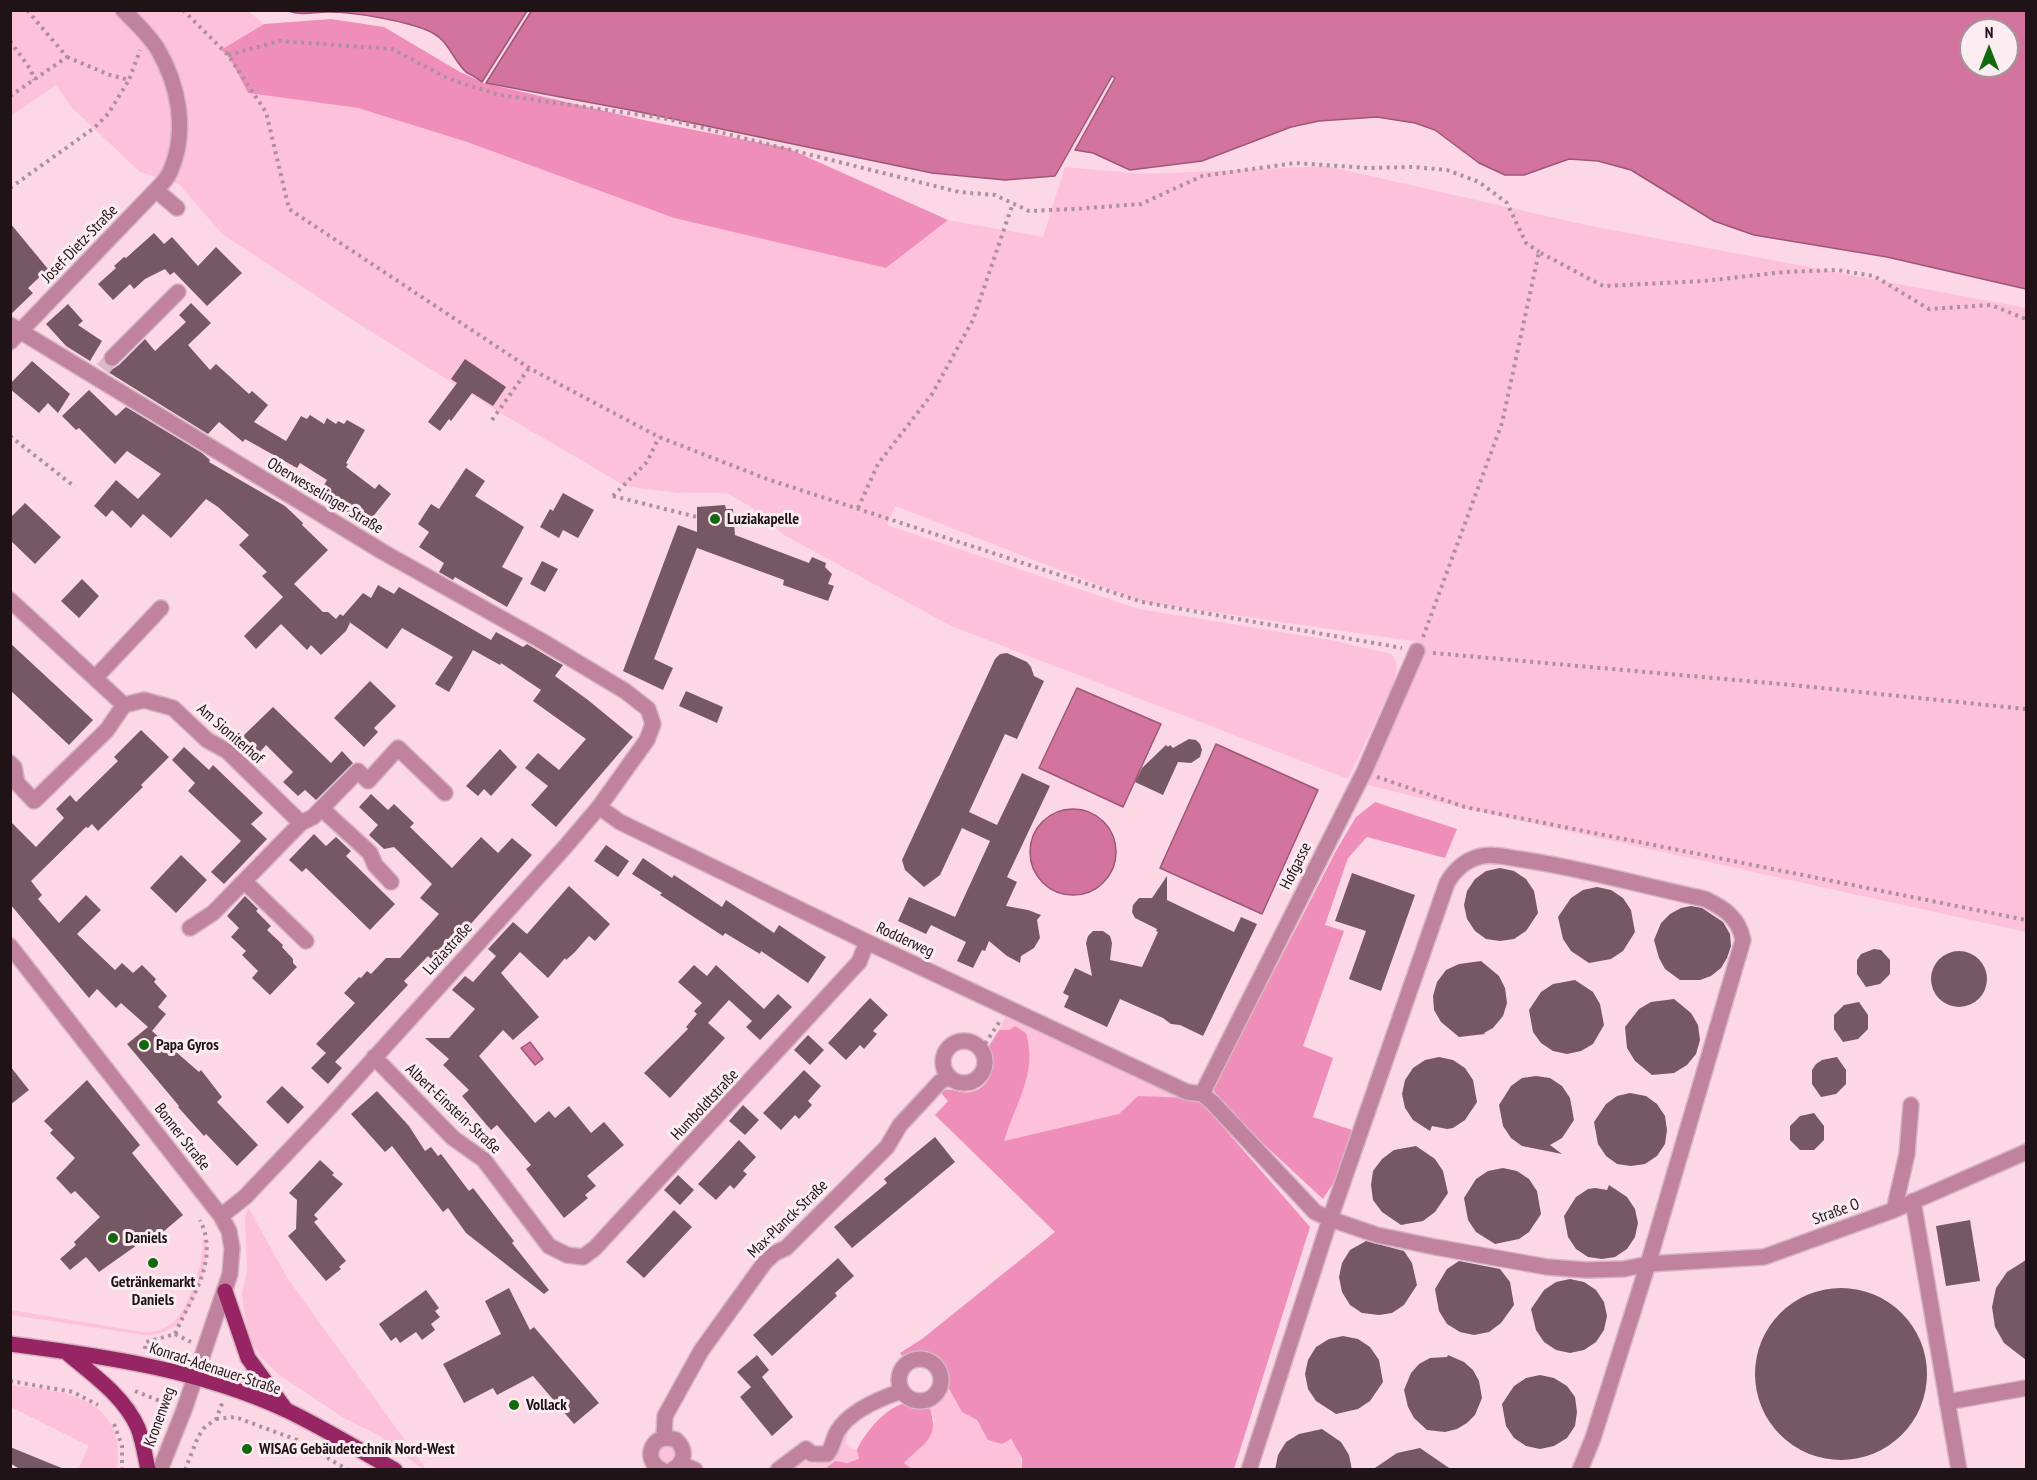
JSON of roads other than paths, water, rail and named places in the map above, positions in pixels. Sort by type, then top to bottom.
[{"type":"main road","points":[[225,1291],[248,1358],[286,1410]]},
{"type":"main road","name":"Konrad-Adenauer-Straße","points":[[10,1344],[142,1364],[227,1388],[286,1410],[395,1470]]},
{"type":"main road","points":[[65,1351],[107,1386],[122,1402],[137,1428],[148,1470]]},
{"type":"street","name":"Josef-Dietz-Straße","points":[[14,333],[156,190],[169,174],[177,154],[180,121],[172,81],[157,48],[146,33],[123,10]]},
{"type":"street","points":[[156,190],[177,208]]},
{"type":"street","points":[[104,368],[178,292]]},
{"type":"street","name":"Oberwesselinger Straße","points":[[14,333],[104,368],[382,552],[540,640],[625,691]]},
{"type":"street","points":[[10,600],[124,705],[107,730],[34,801],[14,786],[14,767],[10,763]]},
{"type":"street","points":[[95,678],[161,608]]},
{"type":"street","name":"Hofgasse","points":[[1202,1095],[1364,772],[1417,651]]},
{"type":"street","name":"Luziastraße","points":[[221,1216],[245,1197],[599,807],[638,755],[653,724],[648,709],[625,691]]},
{"type":"street","name":"Am Sioniterhof","points":[[124,705],[144,700],[173,708],[207,740],[226,751],[301,823]]},
{"type":"street","points":[[190,928],[213,913],[301,823],[322,809],[358,771],[368,781],[399,748],[445,793]]},
{"type":"street","name":"Rodderweg","points":[[599,807],[620,822],[1006,1009],[1187,1092],[1202,1095]]},
{"type":"street","points":[[322,809],[370,853],[375,865],[391,882]]},
{"type":"street","points":[[1249,1470],[1330,1219],[1447,883],[1454,872],[1478,856],[1504,857],[1555,865],[1705,899],[1730,914],[1741,930],[1743,940],[1648,1264],[1593,1438],[1580,1470]]},
{"type":"street","points":[[245,882],[306,942]]},
{"type":"street","name":"Humboldtstraße","points":[[549,1246],[567,1255],[583,1257],[596,1248],[859,962],[867,942]]},
{"type":"street","name":"Bonner Straße","points":[[10,946],[221,1216],[229,1231],[232,1248],[230,1274],[194,1378]]},
{"type":"street","points":[[968,1041],[975,1044],[981,1050],[985,1062],[977,1079],[965,1084],[948,1077],[942,1064],[946,1051],[959,1042],[968,1041]]},
{"type":"street","name":"Albert-Einstein-Straße","points":[[374,1057],[453,1138],[484,1160],[549,1246]]},
{"type":"street","name":"Max-Planck-Straße","points":[[654,1467],[650,1455],[656,1441],[664,1437],[665,1416],[696,1359],[765,1262],[775,1253],[786,1248],[835,1200],[887,1147],[900,1125],[940,1082],[948,1077]]},
{"type":"street","name":"Straße O","points":[[1202,1095],[1212,1102],[1315,1212],[1330,1219],[1377,1235],[1520,1263],[1586,1270],[1764,1257],[1894,1210],[2026,1152]]},
{"type":"street","points":[[1894,1210],[1906,1154],[1911,1106]]},
{"type":"street","points":[[1913,1201],[1959,1470]]},
{"type":"street","name":"Kronenweg","points":[[160,1470],[194,1378]]},
{"type":"street","points":[[1947,1402],[2026,1388]]},
{"type":"street","points":[[778,1470],[806,1449],[812,1454],[827,1454],[844,1423],[873,1401],[902,1390]]},
{"type":"street","points":[[664,1437],[670,1437],[681,1445],[684,1458],[683,1468]]},
{"type":"tunnel","points":[[103,369],[112,358]]},
{"type":"place","name":"Luziakapelle","points":[[715,519]]},
{"type":"place","name":"Papa Gyros","points":[[144,1045]]},
{"type":"place","name":"Daniels","points":[[113,1238]]},
{"type":"place","name":"Getränkemarkt Daniels","points":[[153,1263]]},
{"type":"place","name":"Vollack","points":[[514,1405]]},
{"type":"place","name":"WISAG Gebäudetechnik Nord-West","points":[[247,1449]]}]
